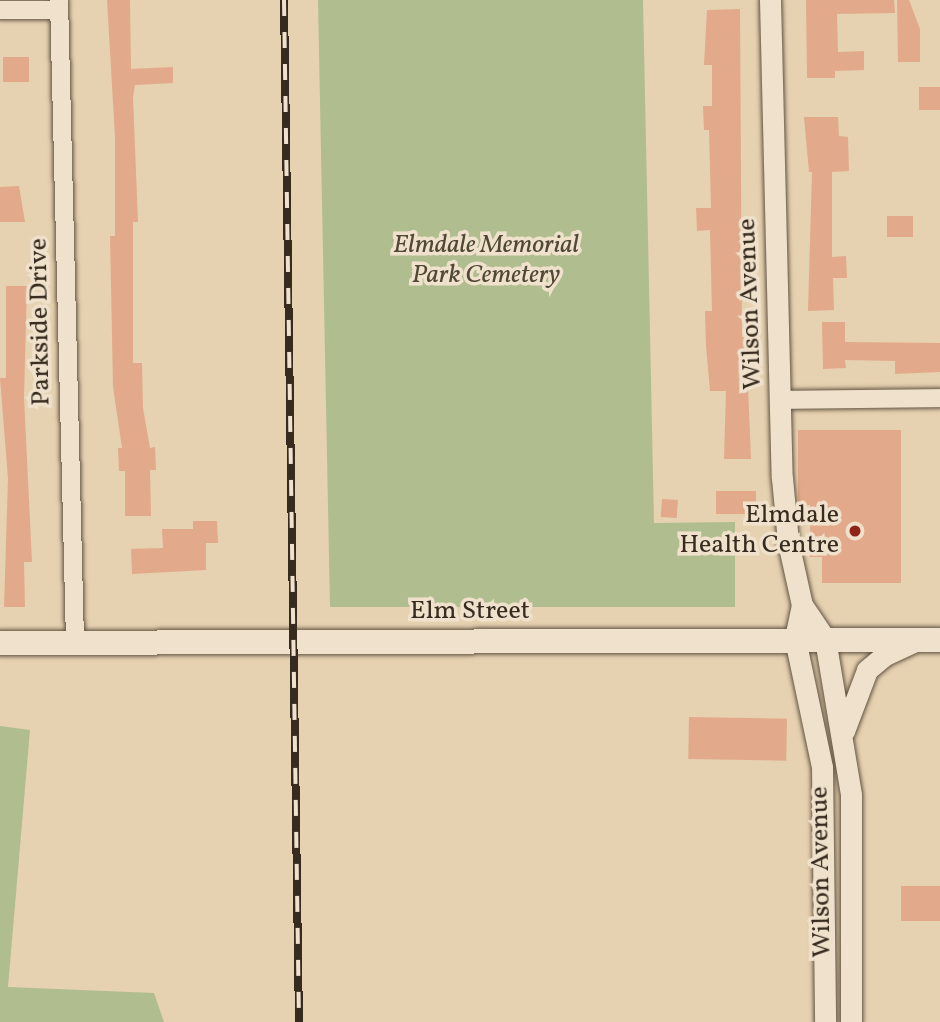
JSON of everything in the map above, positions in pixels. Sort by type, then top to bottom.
[{"type":"main road","name":"Elm Street","points":[[0,643],[928,640]]},
{"type":"street","name":"Wilson Avenue","points":[[770,0],[781,400],[788,542],[802,604],[825,639],[851,795],[851,1022]]},
{"type":"street","points":[[0,10],[59,5]]},
{"type":"street","name":"Parkside Drive","points":[[59,5],[75,643]]},
{"type":"street","points":[[781,400],[940,398]]},
{"type":"street","name":"Wilson Avenue","points":[[802,604],[795,639],[822,767],[827,957],[825,1022]]},
{"type":"street","points":[[843,736],[867,670],[885,654],[928,640]]},
{"type":"street","points":[[827,957],[851,956]]},
{"type":"green space","name":"Elmdale Memorial Park Cemetery","points":[[318,0],[643,0],[654,523],[735,522],[735,607],[330,607]]},
{"type":"green space","points":[[0,726],[30,730],[8,987],[154,993],[164,1022],[0,1022]]},
{"type":"building","points":[[107,0],[130,0],[131,69],[173,67],[173,83],[135,85],[133,97],[138,222],[133,222],[133,363],[142,363],[143,408],[150,448],[155,447],[156,470],[150,470],[151,516],[125,516],[125,471],[119,471],[118,448],[122,448],[113,387],[110,236],[115,236],[115,137]]},
{"type":"building","points":[[806,0],[894,0],[895,13],[837,14],[838,52],[864,51],[864,70],[835,71],[835,78],[807,78]]},
{"type":"building","points":[[897,0],[909,0],[920,29],[920,62],[898,62]]},
{"type":"building","points":[[740,9],[742,337],[746,337],[751,459],[724,459],[726,391],[710,391],[706,346],[705,311],[712,311],[710,230],[697,231],[696,208],[711,208],[709,130],[704,130],[703,106],[712,106],[712,65],[704,65],[707,10]]},
{"type":"building","points":[[3,57],[29,57],[29,82],[3,82]]},
{"type":"building","points":[[919,87],[940,87],[940,110],[919,110]]},
{"type":"building","points":[[804,117],[838,117],[839,136],[848,137],[849,171],[832,172],[832,257],[846,256],[847,278],[833,278],[834,310],[808,311],[812,172],[809,172]]},
{"type":"building","points":[[19,186],[25,222],[0,222],[0,187]]},
{"type":"building","points":[[887,216],[913,216],[913,237],[887,237]]},
{"type":"building","points":[[6,286],[27,286],[24,397],[32,562],[24,562],[25,607],[4,607],[8,479],[0,378],[6,378]]},
{"type":"building","points":[[822,322],[845,322],[845,342],[940,343],[940,372],[895,374],[895,361],[845,360],[846,368],[823,369]]},
{"type":"building","name":"Elmdale Health Centre","points":[[798,430],[901,430],[901,583],[822,583],[822,557],[810,557],[810,505],[798,505]]},
{"type":"building","points":[[716,491],[756,491],[756,514],[716,514]]},
{"type":"building","points":[[662,499],[678,500],[677,518],[661,517]]},
{"type":"building","points":[[193,521],[217,521],[218,543],[206,543],[206,570],[132,574],[131,549],[163,548],[162,529],[193,529]]},
{"type":"building","points":[[689,717],[787,719],[786,761],[688,759]]},
{"type":"building","points":[[901,886],[940,886],[940,921],[901,921]]},
{"type":"railway","points":[[284,0],[299,1022]]},
{"type":"place","name":"Elmdale Health Centre","points":[[855,531]]}]
